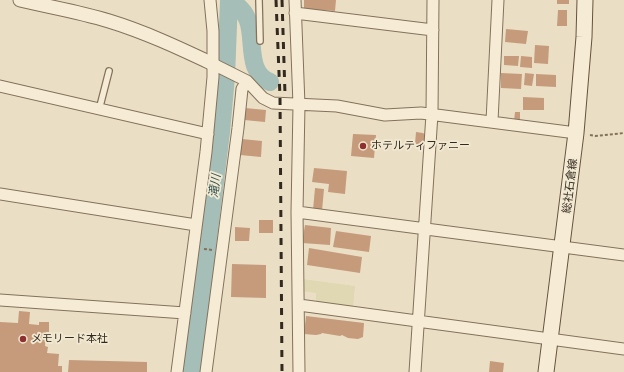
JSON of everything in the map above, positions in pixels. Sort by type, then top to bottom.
[{"type":"main road","name":"総社石倉線","points":[[546,372],[562,247],[583,134],[585,0]]},
{"type":"street","points":[[20,0],[108,21],[157,38],[242,79],[267,101],[280,104],[352,108],[385,115],[414,112],[583,134]]},
{"type":"street","points":[[177,372],[208,134],[215,65],[210,0]]},
{"type":"street","points":[[295,0],[299,105],[297,212],[299,372]]},
{"type":"street","points":[[415,372],[432,114],[433,0]]},
{"type":"street","points":[[492,122],[498,0]]},
{"type":"street","points":[[295,13],[433,30]]},
{"type":"street","points":[[206,372],[238,128],[242,79]]},
{"type":"street","points":[[0,86],[208,134]]},
{"type":"street","points":[[0,194],[196,225]]},
{"type":"street","points":[[297,212],[624,255]]},
{"type":"street","points":[[0,300],[185,313]]},
{"type":"street","points":[[299,305],[624,349]]},
{"type":"lane","points":[[259,0],[260,41]]},
{"type":"lane","points":[[99,110],[109,71]]},
{"type":"path","points":[[583,134],[595,136],[624,133]]},
{"type":"path","points":[[204,249],[218,251]]},
{"type":"shaded area","points":[[302,279],[355,286],[353,307],[316,302],[316,293],[302,291]]},
{"type":"building","points":[[304,0],[336,0],[335,11],[304,9]]},
{"type":"building","points":[[557,0],[569,0],[569,4],[557,4]]},
{"type":"building","points":[[558,10],[567,10],[567,26],[557,26]]},
{"type":"building","points":[[506,29],[528,31],[526,44],[505,42]]},
{"type":"building","points":[[535,45],[549,46],[548,64],[534,63]]},
{"type":"building","points":[[504,56],[519,56],[518,66],[504,65]]},
{"type":"building","points":[[521,56],[532,57],[532,68],[520,67]]},
{"type":"building","points":[[501,73],[522,74],[521,89],[501,88]]},
{"type":"building","points":[[525,73],[534,74],[532,86],[524,85]]},
{"type":"building","points":[[536,74],[556,75],[556,87],[536,86]]},
{"type":"building","points":[[523,97],[544,98],[544,110],[523,110]]},
{"type":"building","points":[[245,108],[266,110],[265,122],[244,120]]},
{"type":"building","points":[[515,112],[520,112],[520,121],[514,121]]},
{"type":"building","points":[[416,132],[423,133],[427,136],[427,145],[415,144]]},
{"type":"building","name":"ホテルティファニー","points":[[353,134],[376,135],[374,158],[351,156]]},
{"type":"building","points":[[242,139],[262,141],[261,157],[240,155]]},
{"type":"building","points":[[314,168],[347,171],[345,194],[328,192],[329,184],[312,182]]},
{"type":"building","points":[[315,188],[324,189],[322,211],[313,210]]},
{"type":"building","points":[[259,220],[273,220],[273,233],[259,233]]},
{"type":"building","points":[[305,225],[331,228],[330,245],[302,243]]},
{"type":"building","points":[[235,227],[250,228],[249,241],[235,241]]},
{"type":"building","points":[[336,231],[371,236],[369,252],[333,247]]},
{"type":"building","points":[[309,248],[362,257],[360,273],[307,265]]},
{"type":"building","points":[[232,264],[266,265],[266,298],[231,297]]},
{"type":"building","name":"メモリード本社","points":[[19,311],[30,312],[29,324],[39,325],[39,322],[49,322],[49,332],[46,332],[45,346],[48,347],[47,353],[59,354],[58,366],[62,366],[62,372],[0,372],[0,322],[18,323]]},
{"type":"building","points":[[306,316],[364,323],[363,337],[358,339],[348,338],[342,335],[322,333],[316,335],[304,334]]},
{"type":"building","points":[[69,360],[147,362],[147,372],[68,372]]},
{"type":"building","points":[[490,361],[504,363],[503,372],[489,372]]},
{"type":"waterway","name":"滝川","points":[[192,372],[221,132],[226,77],[229,0]]},
{"type":"waterway","points":[[230,0],[241,9],[247,17],[254,64],[262,78],[270,82]]},
{"type":"railway","points":[[276,0],[280,97],[282,372]]},
{"type":"railway","points":[[282,0],[285,94]]},
{"type":"place","name":"ホテルティファニー","points":[[363,146]]},
{"type":"place","name":"メモリード本社","points":[[23,339]]}]
